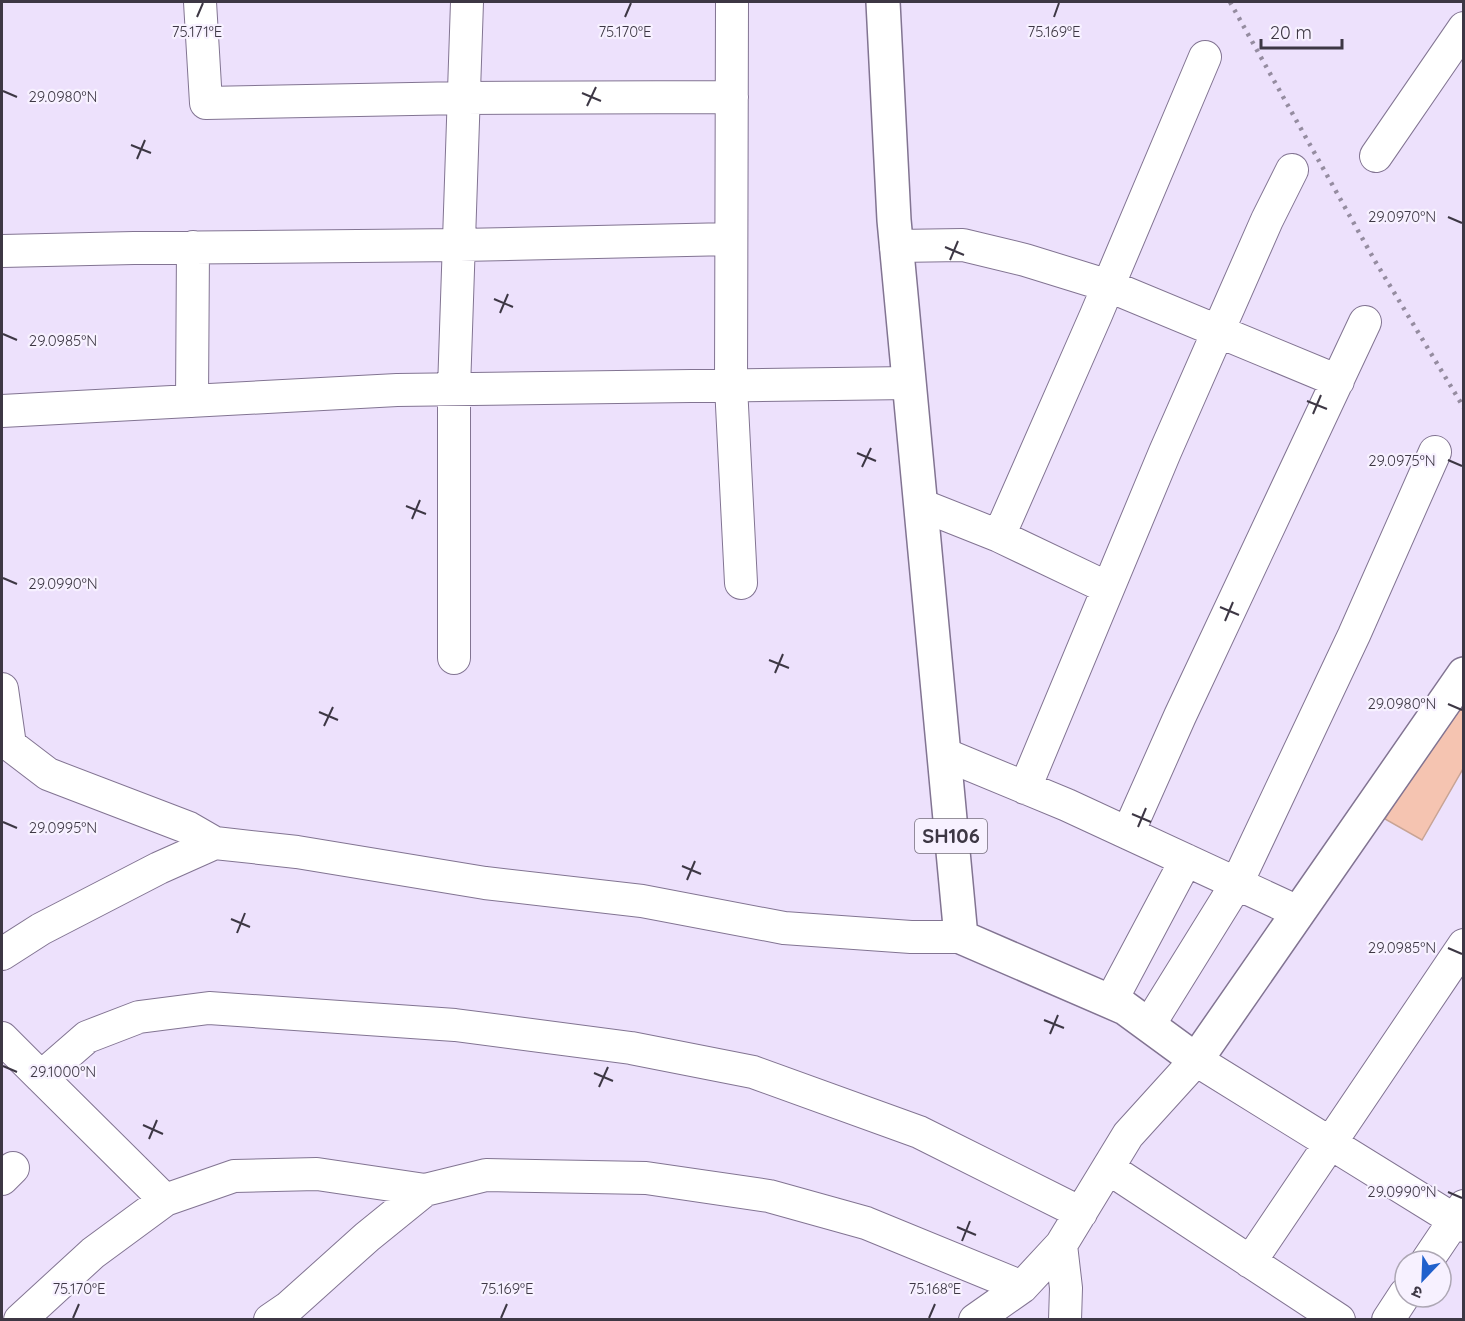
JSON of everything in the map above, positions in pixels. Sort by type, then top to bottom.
[{"type":"main road","name":"SH106","points":[[884,2],[896,246],[961,937]]},
{"type":"main road","points":[[961,937],[1125,1008],[1196,1060],[1464,674]]},
{"type":"street","points":[[200,2],[206,103],[464,98],[732,97]]},
{"type":"street","points":[[454,658],[454,389],[466,2]]},
{"type":"street","points":[[732,2],[731,386],[741,583]]},
{"type":"street","points":[[1376,156],[1464,28]]},
{"type":"street","points":[[999,536],[1109,286],[1205,57]]},
{"type":"street","points":[[1026,788],[1218,330],[1267,220],[1293,170]]},
{"type":"street","points":[[2,251],[731,239]]},
{"type":"street","points":[[896,246],[963,245],[1025,260],[1109,286],[1338,381]]},
{"type":"street","points":[[192,401],[193,247]]},
{"type":"street","points":[[1128,833],[1180,716],[1365,322]]},
{"type":"street","points":[[2,411],[397,390],[909,383]]},
{"type":"street","points":[[1149,1025],[1236,883],[1339,666],[1435,452]]},
{"type":"street","points":[[921,505],[999,536],[1108,588]]},
{"type":"street","points":[[2,689],[4,722],[10,745],[48,774],[189,828],[215,843],[297,852],[485,883],[642,901],[784,928],[961,937]]},
{"type":"street","points":[[944,754],[1128,833],[1298,912]]},
{"type":"street","points":[[2,954],[41,929],[149,873],[215,843]]},
{"type":"street","points":[[1111,1001],[1186,860]]},
{"type":"street","points":[[1250,1262],[1464,945]]},
{"type":"street","points":[[41,1077],[87,1037],[139,1017],[209,1008],[455,1026],[631,1048],[753,1072],[919,1132],[1081,1213]]},
{"type":"street","points":[[2,1038],[165,1200]]},
{"type":"street","points":[[975,1320],[1022,1287],[1061,1245],[1128,1135],[1196,1060],[1330,1143],[1460,1218],[1436,1249]]},
{"type":"street","points":[[1108,1168],[1339,1320]]},
{"type":"street","points":[[20,1320],[93,1253],[165,1200],[234,1176],[317,1174],[425,1190],[486,1175],[646,1178],[769,1196],[866,1223],[1022,1287]]},
{"type":"street","points":[[277,1318],[367,1237],[425,1190]]},
{"type":"street","points":[[1061,1245],[1066,1288],[1065,1320]]},
{"type":"building","points":[[1457,693],[1464,696],[1464,767],[1422,840],[1385,819]]},
{"type":"railway","points":[[1230,2],[1375,261],[1464,408]]}]
